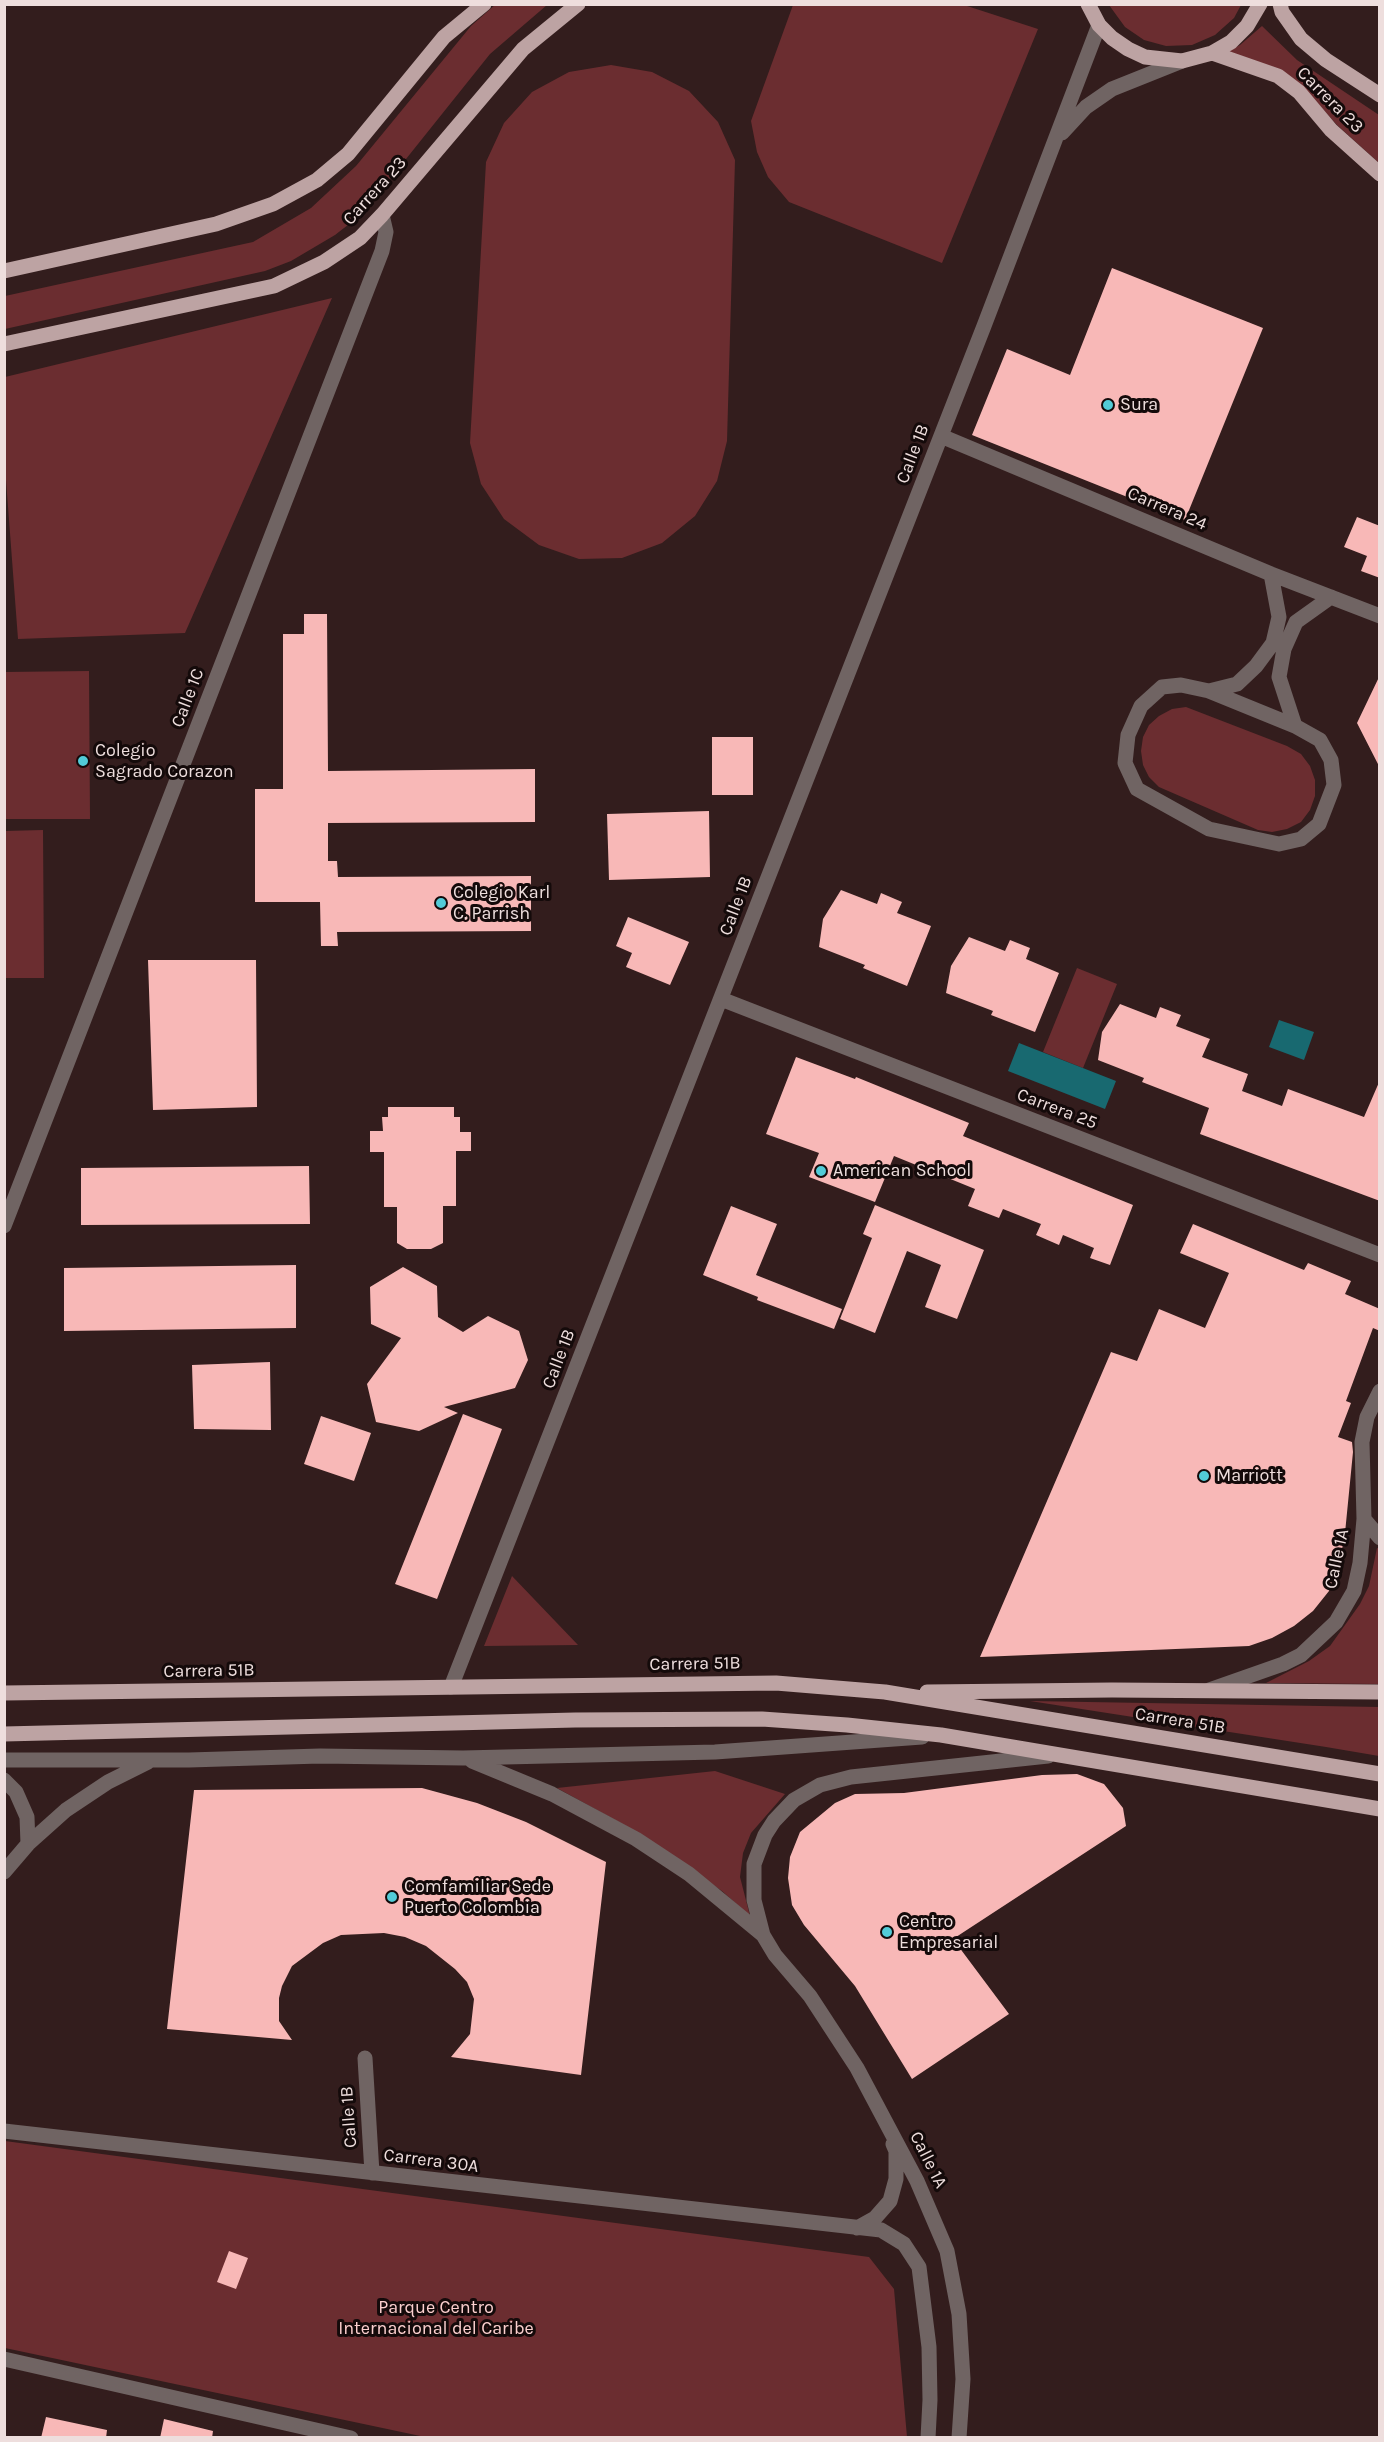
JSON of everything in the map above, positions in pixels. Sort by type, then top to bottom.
[{"type":"main road","points":[[4,271],[216,224],[273,204],[308,185],[348,154],[444,37],[484,4]]},
{"type":"main road","name":"Carrera 23","points":[[4,344],[274,286],[324,262],[360,238],[523,49],[578,4]]},
{"type":"main road","points":[[1083,4],[1099,25],[1128,49],[1145,57],[1182,61],[1212,53],[1231,42],[1247,26],[1260,4]]},
{"type":"main road","points":[[1088,4],[1099,25]]},
{"type":"main road","name":"Carrera 23","points":[[1280,4],[1282,12],[1300,39],[1326,60],[1380,95]]},
{"type":"main road","name":"Carrera 23","points":[[1212,53],[1278,76],[1299,92],[1331,130],[1380,174]]},
{"type":"main road","name":"Carrera 51B","points":[[4,1693],[776,1683],[885,1692],[1380,1774]]},
{"type":"main road","points":[[885,1692],[1206,1690],[1380,1692]]},
{"type":"main road","points":[[4,1734],[563,1720],[762,1719],[847,1725],[941,1736],[1380,1809]]},
{"type":"street","name":"Calle 1B","points":[[451,1687],[941,436],[1099,25]]},
{"type":"street","name":"Calle 1B","points":[[1056,139],[1086,107],[1112,89],[1182,61]]},
{"type":"street","name":"Calle 1C","points":[[4,1226],[382,251],[386,232],[382,215]]},
{"type":"street","name":"Carrera 24","points":[[941,436],[1271,574],[1380,616]]},
{"type":"street","points":[[1209,691],[1237,684],[1256,666],[1273,643],[1279,617],[1271,574]]},
{"type":"street","points":[[1295,726],[1279,677],[1284,649],[1296,622],[1331,597]]},
{"type":"street","points":[[1181,685],[1209,691],[1295,726],[1320,740],[1331,760],[1334,785],[1319,824],[1300,839],[1279,844],[1209,829],[1137,789],[1125,763],[1128,735],[1141,706],[1162,687],[1181,685]]},
{"type":"street","name":"Carrera 25","points":[[721,999],[1380,1255]]},
{"type":"street","name":"Calle 1A","points":[[1206,1690],[1283,1664],[1301,1655],[1336,1622],[1354,1591],[1360,1563],[1364,1519],[1362,1442],[1367,1418],[1380,1391]]},
{"type":"street","points":[[1364,1519],[1380,1538]]},
{"type":"street","points":[[4,1760],[153,1760],[320,1756],[463,1758],[715,1752],[941,1736]]},
{"type":"street","points":[[763,1935],[754,1900],[753,1880],[759,1849],[774,1821],[803,1793],[826,1782],[851,1777],[1051,1755]]},
{"type":"street","points":[[463,1758],[552,1794],[627,1833],[689,1874],[763,1935]]},
{"type":"street","points":[[4,1872],[28,1844],[66,1810],[108,1782],[153,1760]]},
{"type":"street","points":[[4,1780],[16,1792],[27,1817],[28,1844]]},
{"type":"street","name":"Calle 1A","points":[[763,1935],[775,1955],[827,2020],[863,2078],[930,2208],[952,2270],[960,2314],[963,2379],[959,2438]]},
{"type":"street","name":"Calle 1B","points":[[365,2058],[372,2173]]},
{"type":"street","points":[[854,2229],[875,2218],[890,2201],[894,2190],[896,2151],[885,2120]]},
{"type":"street","name":"Carrera 30A","points":[[4,2131],[854,2229],[874,2229],[894,2236],[913,2254],[919,2267],[929,2347],[928,2438]]},
{"type":"street","points":[[4,2359],[351,2438]]},
{"type":"green space","points":[[496,4],[547,5],[490,54],[362,214],[335,235],[291,261],[265,271],[5,329],[5,296],[253,242],[311,208],[356,166],[471,26]]},
{"type":"green space","points":[[793,5],[964,5],[1038,29],[942,263],[789,202],[768,177],[757,152],[751,121]]},
{"type":"green space","points":[[1109,5],[1241,5],[1234,18],[1215,35],[1192,45],[1166,46],[1144,40],[1125,27]]},
{"type":"green space","points":[[1262,26],[1297,60],[1379,115],[1379,163],[1337,125],[1304,88],[1227,52],[1240,45]]},
{"type":"green space","points":[[611,65],[652,72],[689,91],[718,122],[735,160],[727,441],[717,481],[695,516],[662,543],[622,558],[579,559],[539,545],[504,519],[481,484],[470,443],[486,162],[504,123],[532,92],[569,72]]},
{"type":"green space","points":[[332,298],[185,633],[18,639],[5,467],[5,377]]},
{"type":"green space","points":[[89,671],[90,819],[5,819],[5,672]]},
{"type":"green space","points":[[1186,707],[1287,746],[1301,754],[1310,766],[1315,780],[1315,796],[1310,810],[1301,822],[1287,829],[1272,832],[1258,830],[1159,787],[1149,777],[1143,765],[1141,751],[1143,737],[1149,725],[1172,709]]},
{"type":"green space","points":[[43,830],[44,978],[5,978],[5,831]]},
{"type":"green space","points":[[1077,968],[1117,984],[1083,1068],[1043,1052]]},
{"type":"green space","points":[[1377,1548],[1380,1549],[1379,1684],[1266,1683],[1309,1661],[1330,1646],[1360,1604],[1369,1586]]},
{"type":"green space","points":[[512,1576],[578,1645],[484,1646]]},
{"type":"green space","points":[[1030,1701],[1379,1707],[1379,1756],[1326,1747]]},
{"type":"green space","points":[[715,1771],[785,1794],[751,1833],[743,1853],[740,1877],[750,1916],[722,1891],[626,1826],[557,1788]]},
{"type":"green space","name":"Parque Centro Internacional del Caribe","points":[[5,2141],[869,2257],[894,2289],[907,2437],[425,2437],[5,2348]]},
{"type":"water","points":[[1279,1020],[1314,1032],[1304,1060],[1269,1047]]},
{"type":"water","points":[[1019,1043],[1116,1081],[1105,1109],[1008,1071]]},
{"type":"building","name":"Sura","points":[[1112,268],[1263,328],[1185,520],[972,435],[1007,349],[1070,375]]},
{"type":"building","points":[[1357,517],[1380,526],[1380,578],[1361,571],[1367,556],[1344,547]]},
{"type":"building","points":[[304,614],[327,614],[328,771],[535,769],[535,822],[328,823],[328,861],[337,861],[338,877],[531,876],[531,931],[337,932],[338,946],[321,946],[320,902],[255,902],[255,789],[283,789],[283,634],[304,634]]},
{"type":"building","points":[[1380,675],[1380,768],[1357,723]]},
{"type":"building","points":[[712,737],[753,737],[753,795],[712,795]]},
{"type":"building","points":[[709,811],[710,877],[609,880],[607,814]]},
{"type":"building","points":[[841,890],[877,904],[881,893],[902,902],[897,913],[931,926],[907,986],[863,968],[865,965],[819,947],[823,919]]},
{"type":"building","points":[[628,917],[689,942],[670,985],[626,967],[632,953],[616,946]]},
{"type":"building","points":[[969,937],[1005,951],[1010,940],[1030,948],[1026,959],[1059,973],[1035,1032],[991,1015],[993,1011],[946,993],[951,966]]},
{"type":"building","points":[[148,960],[256,960],[257,1107],[153,1110]]},
{"type":"building","points":[[1120,1004],[1156,1018],[1160,1007],[1181,1015],[1176,1026],[1210,1039],[1202,1057],[1248,1074],[1242,1091],[1282,1106],[1288,1089],[1364,1117],[1380,1080],[1380,1201],[1200,1134],[1209,1108],[1142,1082],[1144,1078],[1098,1060],[1102,1032]]},
{"type":"building","points":[[796,1057],[855,1079],[856,1077],[969,1123],[963,1136],[1133,1205],[1110,1265],[1090,1258],[1094,1248],[1063,1235],[1059,1245],[1036,1235],[1041,1224],[1003,1209],[999,1218],[968,1206],[975,1189],[894,1156],[875,1202],[809,1177],[819,1153],[766,1134]]},
{"type":"building","points":[[388,1107],[454,1107],[454,1117],[460,1117],[460,1132],[471,1132],[471,1151],[456,1151],[456,1206],[443,1206],[443,1243],[431,1249],[407,1249],[397,1243],[397,1207],[384,1207],[384,1152],[370,1152],[370,1131],[383,1131],[382,1117],[388,1117]]},
{"type":"building","points":[[309,1166],[310,1224],[81,1225],[81,1168]]},
{"type":"building","points":[[875,1205],[984,1250],[957,1319],[925,1307],[941,1265],[907,1251],[875,1333],[840,1319],[872,1238],[863,1234]]},
{"type":"building","points":[[731,1206],[777,1224],[756,1275],[842,1309],[834,1329],[757,1300],[758,1297],[703,1275]]},
{"type":"building","name":"Marriott","points":[[1193,1224],[1304,1270],[1308,1263],[1351,1281],[1345,1294],[1380,1309],[1380,1331],[1373,1328],[1346,1401],[1351,1403],[1338,1437],[1352,1442],[1353,1452],[1345,1533],[1340,1560],[1329,1591],[1313,1611],[1294,1626],[1272,1638],[1249,1646],[980,1657],[1111,1352],[1137,1361],[1159,1309],[1205,1328],[1229,1273],[1180,1253]]},
{"type":"building","points":[[296,1265],[296,1328],[64,1331],[64,1268]]},
{"type":"building","points":[[403,1267],[437,1286],[438,1317],[463,1332],[488,1316],[519,1331],[528,1360],[515,1388],[444,1407],[458,1413],[419,1431],[376,1422],[367,1384],[401,1338],[371,1324],[370,1287]]},
{"type":"building","points":[[270,1362],[271,1430],[194,1429],[192,1365]]},
{"type":"building","points":[[463,1414],[502,1429],[437,1599],[395,1584]]},
{"type":"building","points":[[321,1416],[371,1433],[354,1481],[304,1464]]},
{"type":"building","name":"Centro Empresarial","points":[[1077,1774],[1104,1784],[1123,1808],[1126,1826],[953,1939],[1009,2014],[912,2079],[855,1986],[804,1925],[792,1905],[788,1878],[790,1857],[800,1832],[835,1803],[855,1794],[904,1793],[1042,1775]]},
{"type":"building","name":"Comfamiliar Sede Puerto Colombia","points":[[422,1788],[477,1803],[526,1822],[606,1862],[581,2075],[451,2057],[470,2034],[474,1999],[467,1982],[455,1969],[426,1946],[405,1937],[384,1933],[341,1935],[323,1943],[292,1966],[279,1998],[279,2021],[292,2040],[167,2029],[194,1790]]},
{"type":"building","points":[[229,2251],[248,2258],[236,2289],[217,2282]]},
{"type":"building","points":[[46,2417],[107,2430],[106,2438],[41,2438]]},
{"type":"building","points":[[164,2419],[213,2431],[212,2438],[160,2438]]},
{"type":"place","name":"Sura","points":[[1108,405]]},
{"type":"place","name":"Colegio Sagrado Corazon","points":[[83,761]]},
{"type":"place","name":"Colegio Karl C. Parrish","points":[[441,903]]},
{"type":"place","name":"American School","points":[[821,1171]]},
{"type":"place","name":"Marriott","points":[[1204,1476]]},
{"type":"place","name":"Comfamiliar Sede Puerto Colombia","points":[[392,1897]]},
{"type":"place","name":"Centro Empresarial","points":[[887,1932]]}]
